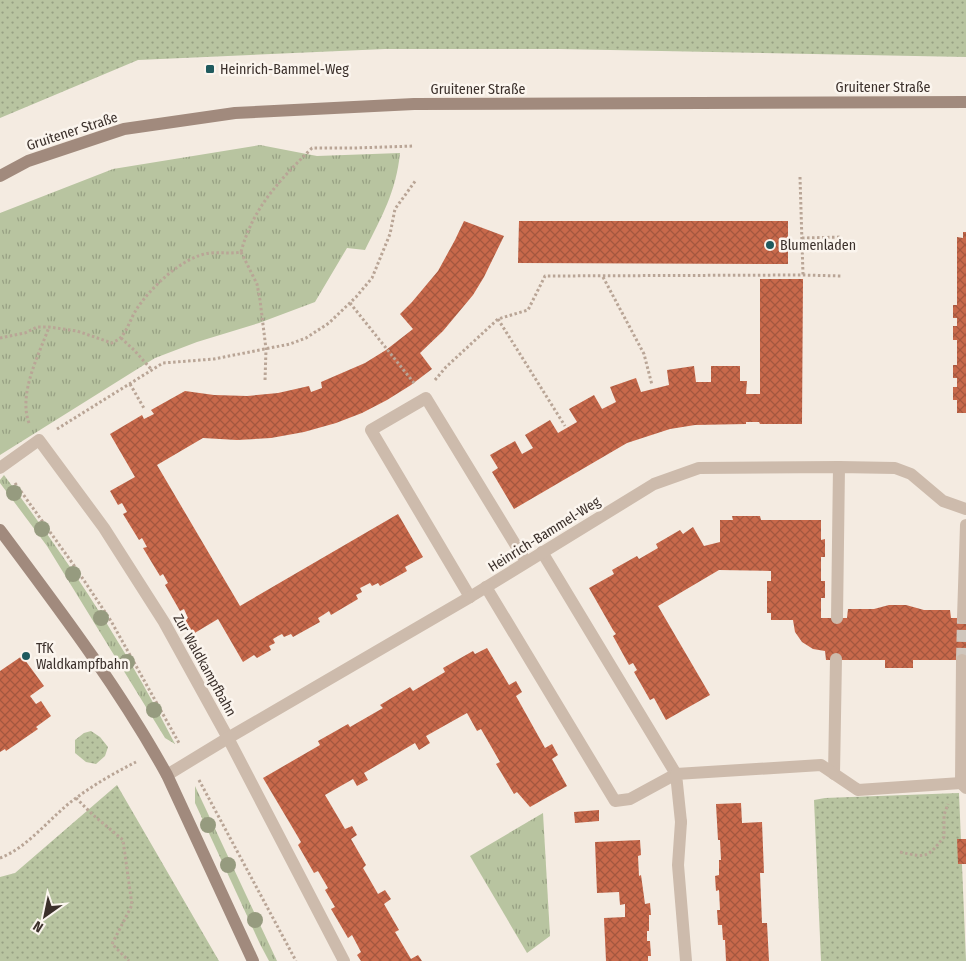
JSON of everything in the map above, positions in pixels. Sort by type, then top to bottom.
[{"type":"main road","name":"Gruitener Straße","points":[[0,176],[28,161],[124,129],[235,113],[414,104],[966,102]]},
{"type":"main road","points":[[0,530],[122,698],[155,752],[253,961]]},
{"type":"street","points":[[470,597],[371,430],[424,395],[526,562]]},
{"type":"street","points":[[1,467],[40,440]]},
{"type":"street","name":"Zur Waldkampfbahn","points":[[40,440],[104,528],[164,622],[228,738],[344,961]]},
{"type":"street","points":[[837,618],[839,466]]},
{"type":"street","name":"Heinrich-Bammel-Weg","points":[[167,775],[470,597],[654,484],[699,468],[839,466],[895,468],[911,474],[943,501],[966,509]]},
{"type":"street","points":[[963,618],[966,525]]},
{"type":"street","points":[[542,552],[676,774],[681,822],[678,865],[686,961]]},
{"type":"street","points":[[486,587],[615,801],[630,799],[676,774],[821,765],[858,790],[964,786],[962,660]]},
{"type":"street","points":[[834,774],[836,659]]},
{"type":"path","points":[[265,381],[266,349],[257,284],[241,252],[245,235],[258,209],[312,148],[414,146]]},
{"type":"path","points":[[800,177],[803,275]]},
{"type":"path","points":[[49,327],[30,374],[26,396],[31,429],[40,440],[163,363],[214,359],[266,349],[306,338],[329,323],[372,278],[390,234],[396,209],[416,180]]},
{"type":"path","points":[[802,238],[842,238]]},
{"type":"path","points":[[0,338],[25,333],[37,328],[49,327],[77,332],[112,342],[121,338],[140,305],[171,272],[191,260],[210,253],[230,254],[241,252]]},
{"type":"path","points":[[350,303],[424,395],[446,367],[498,320],[528,310],[545,276],[841,276]]},
{"type":"path","points":[[603,276],[644,354],[652,385]]},
{"type":"path","points":[[498,320],[565,426]]},
{"type":"path","points":[[121,338],[151,369]]},
{"type":"path","points":[[130,384],[145,410]]},
{"type":"path","points":[[1,467],[73,564],[111,621],[189,761],[296,961]]},
{"type":"path","points":[[0,858],[8,855],[40,830],[76,798],[124,768],[155,752]]},
{"type":"path","points":[[76,798],[123,840],[132,905],[112,944],[129,961]]},
{"type":"path","points":[[900,852],[920,856],[930,854],[944,837],[944,815],[950,800]]},
{"type":"green space","points":[[0,0],[966,0],[966,57],[559,49],[385,49],[138,60],[0,118]]},
{"type":"green space","points":[[260,145],[317,156],[400,153],[392,192],[365,250],[347,248],[315,302],[155,358],[0,455],[0,213],[113,169]]},
{"type":"green space","points":[[4,475],[74,572],[137,674],[175,744],[165,738],[47,546],[0,483]]},
{"type":"green space","points":[[91,731],[100,737],[108,747],[105,756],[96,764],[86,762],[75,753],[75,740],[84,733]]},
{"type":"green space","points":[[117,785],[219,961],[0,961],[0,877],[15,873]]},
{"type":"green space","points":[[195,786],[277,961],[269,961],[260,944],[195,803]]},
{"type":"green space","points":[[959,793],[966,961],[821,961],[814,800]]},
{"type":"green space","points":[[543,813],[550,936],[527,953],[470,856]]},
{"type":"building","points":[[464,221],[504,236],[473,295],[443,331],[420,353],[432,369],[387,400],[362,413],[336,423],[304,432],[271,438],[237,440],[203,438],[157,465],[240,606],[398,514],[423,557],[405,567],[407,571],[380,586],[378,583],[372,586],[370,583],[360,588],[362,592],[356,595],[358,599],[331,615],[329,611],[318,618],[320,622],[293,637],[291,634],[284,637],[282,634],[273,639],[275,643],[269,646],[271,650],[257,658],[254,655],[243,662],[218,619],[193,634],[185,620],[188,618],[184,609],[180,611],[165,585],[168,583],[163,574],[160,576],[143,548],[147,547],[142,538],[139,540],[123,514],[127,512],[122,503],[118,505],[110,491],[135,477],[110,434],[142,415],[144,419],[154,414],[151,410],[185,391],[214,395],[247,396],[278,393],[309,386],[311,392],[322,388],[321,382],[365,363],[386,350],[413,329],[400,314],[438,271]]},
{"type":"building","points":[[519,221],[788,221],[788,264],[518,263]]},
{"type":"building","points":[[963,232],[966,232],[966,413],[957,413],[957,400],[953,400],[953,387],[957,387],[957,378],[953,378],[953,365],[957,365],[957,340],[953,340],[953,326],[957,326],[957,318],[953,318],[953,305],[957,305],[957,237],[963,238]]},
{"type":"building","points":[[760,279],[803,279],[802,424],[746,422],[746,424],[695,425],[670,429],[627,443],[514,509],[492,472],[498,468],[490,455],[515,441],[522,454],[533,448],[525,435],[550,420],[558,433],[577,422],[569,409],[594,395],[602,409],[616,402],[610,387],[636,378],[641,392],[669,385],[667,370],[694,366],[696,382],[711,382],[711,366],[740,366],[740,381],[747,381],[746,394],[760,394]]},
{"type":"building","points":[[732,516],[760,516],[761,520],[821,520],[821,540],[825,539],[825,557],[821,557],[821,581],[825,581],[825,598],[821,598],[821,618],[847,618],[848,609],[874,609],[889,605],[906,605],[924,610],[950,610],[951,618],[966,618],[966,660],[913,660],[913,668],[885,668],[885,660],[826,660],[825,651],[813,649],[802,642],[795,632],[793,620],[771,620],[771,613],[767,613],[767,581],[771,581],[771,571],[719,570],[658,606],[710,695],[666,720],[654,698],[650,700],[634,672],[637,670],[633,663],[629,665],[613,636],[616,634],[589,588],[614,574],[612,570],[637,556],[639,559],[658,548],[656,544],[680,530],[683,534],[693,527],[704,546],[720,542],[720,520],[733,520]]},
{"type":"building","points":[[487,648],[509,685],[516,681],[522,692],[516,696],[545,748],[552,744],[558,755],[552,759],[567,786],[530,807],[517,792],[514,794],[496,764],[500,762],[481,729],[477,731],[467,713],[426,736],[430,743],[419,750],[415,743],[364,773],[368,780],[357,786],[353,779],[325,795],[345,829],[352,826],[357,835],[351,839],[366,865],[363,868],[378,894],[385,890],[391,899],[384,904],[399,930],[395,932],[411,959],[418,955],[422,961],[361,961],[357,955],[361,952],[352,935],[348,938],[331,909],[335,907],[325,890],[328,888],[318,871],[314,873],[298,845],[301,842],[263,778],[320,745],[318,741],[348,724],[350,727],[383,708],[380,705],[410,687],[413,691],[445,672],[443,668],[473,651],[475,654]]},
{"type":"building","points":[[22,656],[44,686],[30,696],[36,704],[41,701],[51,716],[36,727],[38,729],[6,751],[5,749],[0,752],[0,671]]},
{"type":"building","points":[[741,803],[742,823],[762,822],[764,873],[760,873],[762,923],[767,923],[769,961],[726,961],[722,925],[718,925],[717,910],[720,910],[719,890],[716,891],[715,876],[719,875],[719,860],[721,860],[716,804]]},
{"type":"building","points":[[599,810],[599,821],[575,823],[574,812]]},
{"type":"building","points":[[957,839],[966,839],[966,864],[958,864]]},
{"type":"building","points":[[640,840],[641,855],[638,856],[639,876],[641,875],[645,904],[650,903],[651,915],[649,915],[647,941],[650,941],[651,956],[648,956],[648,961],[606,961],[604,918],[625,917],[625,904],[620,905],[619,892],[597,893],[595,842]]},
{"type":"tunnel","points":[[962,660],[963,618]]},
{"type":"place","name":"Heinrich-Bammel-Weg","points":[[210,69]]},
{"type":"place","name":"Blumenladen","points":[[770,245]]},
{"type":"place","name":"TfK Waldkampfbahn","points":[[26,656]]}]
